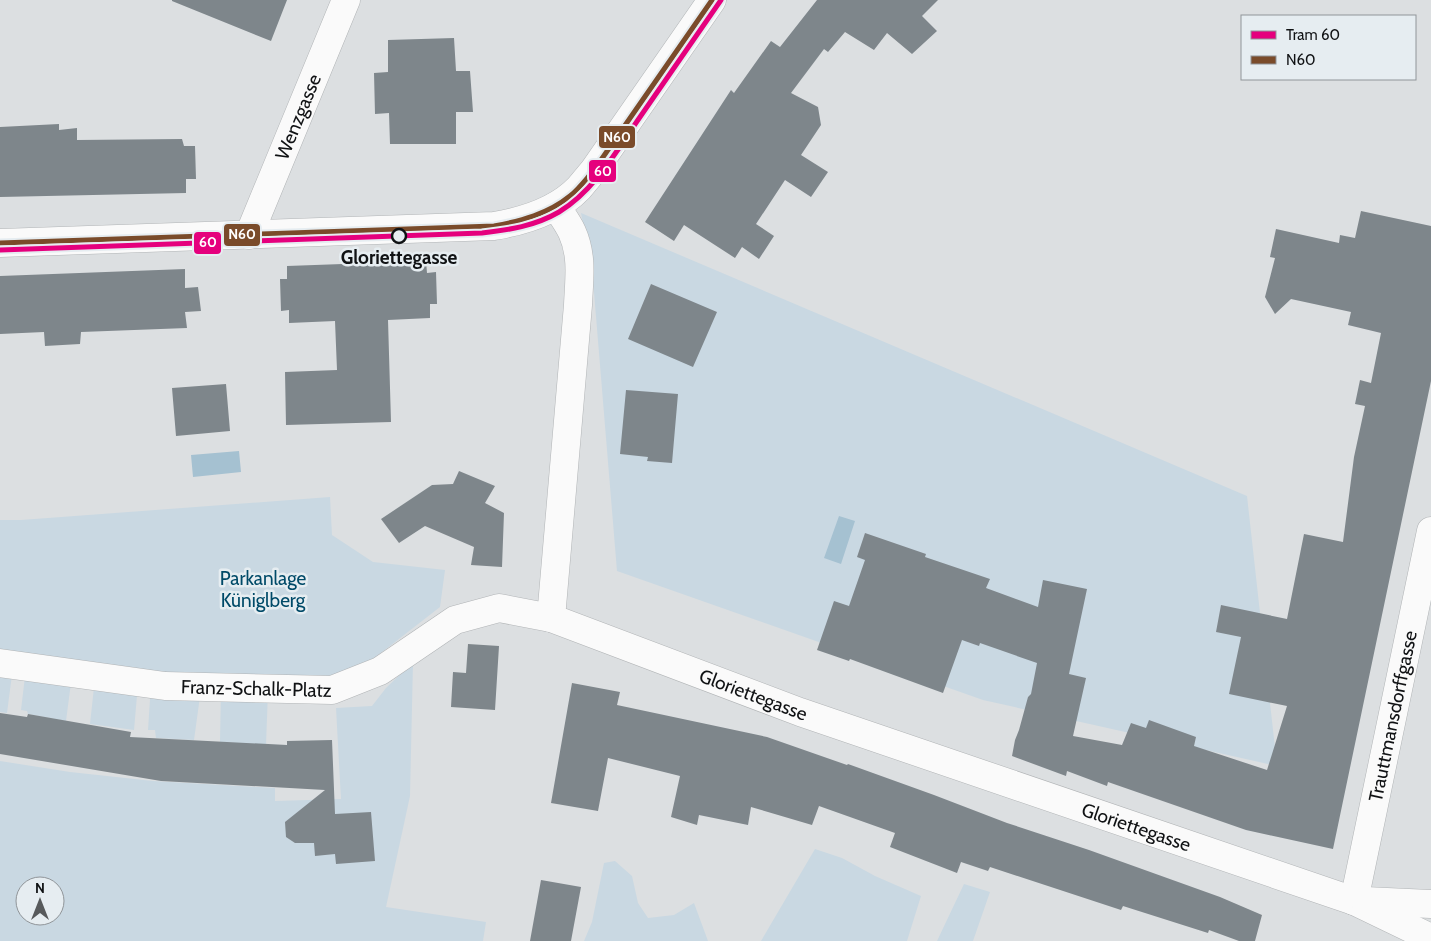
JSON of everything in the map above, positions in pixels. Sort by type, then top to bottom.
[{"type":"street","name":"Wenzgasse","points":[[250,235],[346,0]]},
{"type":"street","points":[[0,242],[494,226],[510,224],[528,218],[556,206],[578,190],[594,170],[712,0]]},
{"type":"street","points":[[551,618],[580,265],[578,248],[572,232],[556,206]]},
{"type":"street","name":"Trauttmansdorffgasse","points":[[1354,901],[1431,531]]},
{"type":"street","name":"Franz-Schalk-Platz","points":[[0,663],[165,686],[332,690],[380,671],[455,620],[499,608],[551,618]]},
{"type":"street","name":"Gloriettegasse","points":[[551,618],[800,712],[1354,901],[1431,938]]},
{"type":"street","name":"Gloriettegasse","points":[[1354,901],[1431,904]]},
{"type":"green space","points":[[581,213],[1247,496],[1277,766],[983,700],[617,571],[592,268]]},
{"type":"green space","name":"Parkanlage Küniglberg","points":[[330,497],[332,535],[373,562],[445,570],[440,607],[359,670],[328,677],[164,675],[0,652],[0,520]]},
{"type":"green space","points":[[413,662],[410,796],[386,907],[486,922],[483,941],[0,941],[0,761],[70,772],[153,781],[275,788],[275,801],[341,799],[336,708],[372,706],[386,688]]},
{"type":"green space","points":[[0,665],[13,667],[7,713],[0,712]]},
{"type":"green space","points":[[26,668],[72,675],[66,721],[28,714],[27,711],[21,710]]},
{"type":"green space","points":[[95,678],[138,684],[134,730],[90,724]]},
{"type":"green space","points":[[151,684],[201,689],[194,740],[156,738],[155,730],[148,730]]},
{"type":"green space","points":[[221,690],[268,691],[266,745],[220,742]]},
{"type":"green space","points":[[815,849],[842,858],[875,876],[921,896],[907,941],[761,941]]},
{"type":"green space","points":[[615,861],[632,876],[638,903],[648,918],[674,915],[694,903],[708,941],[584,941],[592,922],[604,863]]},
{"type":"green space","points":[[964,884],[990,892],[973,941],[937,941]]},
{"type":"water","points":[[239,451],[241,472],[193,477],[191,455]]},
{"type":"water","points":[[839,516],[855,521],[841,564],[824,558]]},
{"type":"building","points":[[172,0],[287,0],[271,41]]},
{"type":"building","points":[[817,0],[938,0],[922,16],[937,31],[912,54],[887,33],[874,50],[845,32],[828,52],[824,49],[791,93],[818,107],[821,125],[801,155],[828,172],[811,197],[785,180],[756,224],[774,236],[759,259],[742,247],[735,258],[684,225],[674,241],[645,222],[731,90],[734,93],[771,41],[780,47]]},
{"type":"building","points":[[454,38],[456,71],[470,71],[473,112],[456,112],[456,144],[390,144],[389,113],[375,114],[374,73],[388,72],[388,40]]},
{"type":"building","points":[[59,124],[59,130],[77,128],[77,140],[182,139],[184,146],[195,146],[196,179],[186,179],[186,193],[0,197],[0,127]]},
{"type":"building","points":[[1361,211],[1431,226],[1431,381],[1333,849],[1246,830],[1108,782],[1107,786],[1067,771],[1066,776],[1012,756],[1028,697],[1031,694],[1037,663],[980,643],[979,646],[962,640],[943,693],[850,659],[849,661],[817,650],[834,601],[849,606],[865,560],[857,557],[865,533],[926,554],[925,557],[990,579],[986,588],[1038,607],[1043,580],[1087,589],[1069,674],[1086,678],[1073,736],[1122,745],[1131,723],[1146,728],[1149,720],[1196,737],[1194,746],[1267,770],[1287,706],[1229,694],[1241,637],[1216,632],[1221,605],[1287,619],[1304,534],[1343,542],[1354,457],[1365,406],[1355,404],[1360,380],[1371,383],[1381,333],[1348,325],[1351,312],[1291,299],[1275,314],[1265,297],[1275,258],[1270,257],[1276,229],[1339,243],[1340,235],[1355,238]]},
{"type":"building","points":[[426,261],[427,273],[436,272],[437,304],[430,304],[430,318],[388,320],[391,422],[286,425],[285,372],[337,370],[335,321],[289,323],[289,310],[281,311],[280,279],[287,279],[287,266]]},
{"type":"building","points":[[185,269],[185,288],[198,287],[201,311],[185,312],[187,328],[81,332],[80,344],[45,346],[44,332],[0,334],[0,276]]},
{"type":"building","points":[[651,284],[717,312],[693,367],[628,339]]},
{"type":"building","points":[[226,384],[230,431],[176,436],[172,388]]},
{"type":"building","points":[[626,390],[678,394],[672,463],[647,461],[648,457],[620,454]]},
{"type":"building","points":[[459,471],[495,486],[485,503],[504,513],[502,567],[471,565],[474,547],[425,526],[399,543],[381,519],[432,485],[453,484]]},
{"type":"building","points":[[468,644],[499,646],[495,710],[451,707],[453,672],[466,673]]},
{"type":"building","points":[[572,683],[620,692],[617,705],[767,737],[848,764],[1007,823],[1220,897],[1262,915],[1255,941],[1239,941],[1209,930],[1208,933],[1123,906],[1121,910],[990,867],[988,871],[961,862],[957,873],[890,847],[895,833],[819,806],[812,825],[751,807],[748,825],[699,815],[697,825],[671,817],[680,776],[608,758],[598,811],[551,803]]},
{"type":"building","points":[[0,713],[27,717],[28,714],[131,732],[130,737],[287,745],[287,741],[332,740],[335,814],[371,812],[375,861],[336,864],[335,854],[315,856],[314,843],[295,843],[286,837],[285,822],[325,790],[161,781],[0,754]]},
{"type":"building","points":[[541,880],[581,887],[571,941],[530,941]]},
{"type":"tram line","name":"60","points":[[0,250],[482,233],[512,229],[541,221],[572,203],[584,193],[604,169],[721,0]]},
{"type":"transit line","name":"N60","points":[[0,243],[494,226],[534,216],[553,208],[570,196],[594,170],[712,0]]},
{"type":"place","name":"Gloriettegasse","points":[[399,236]]}]
